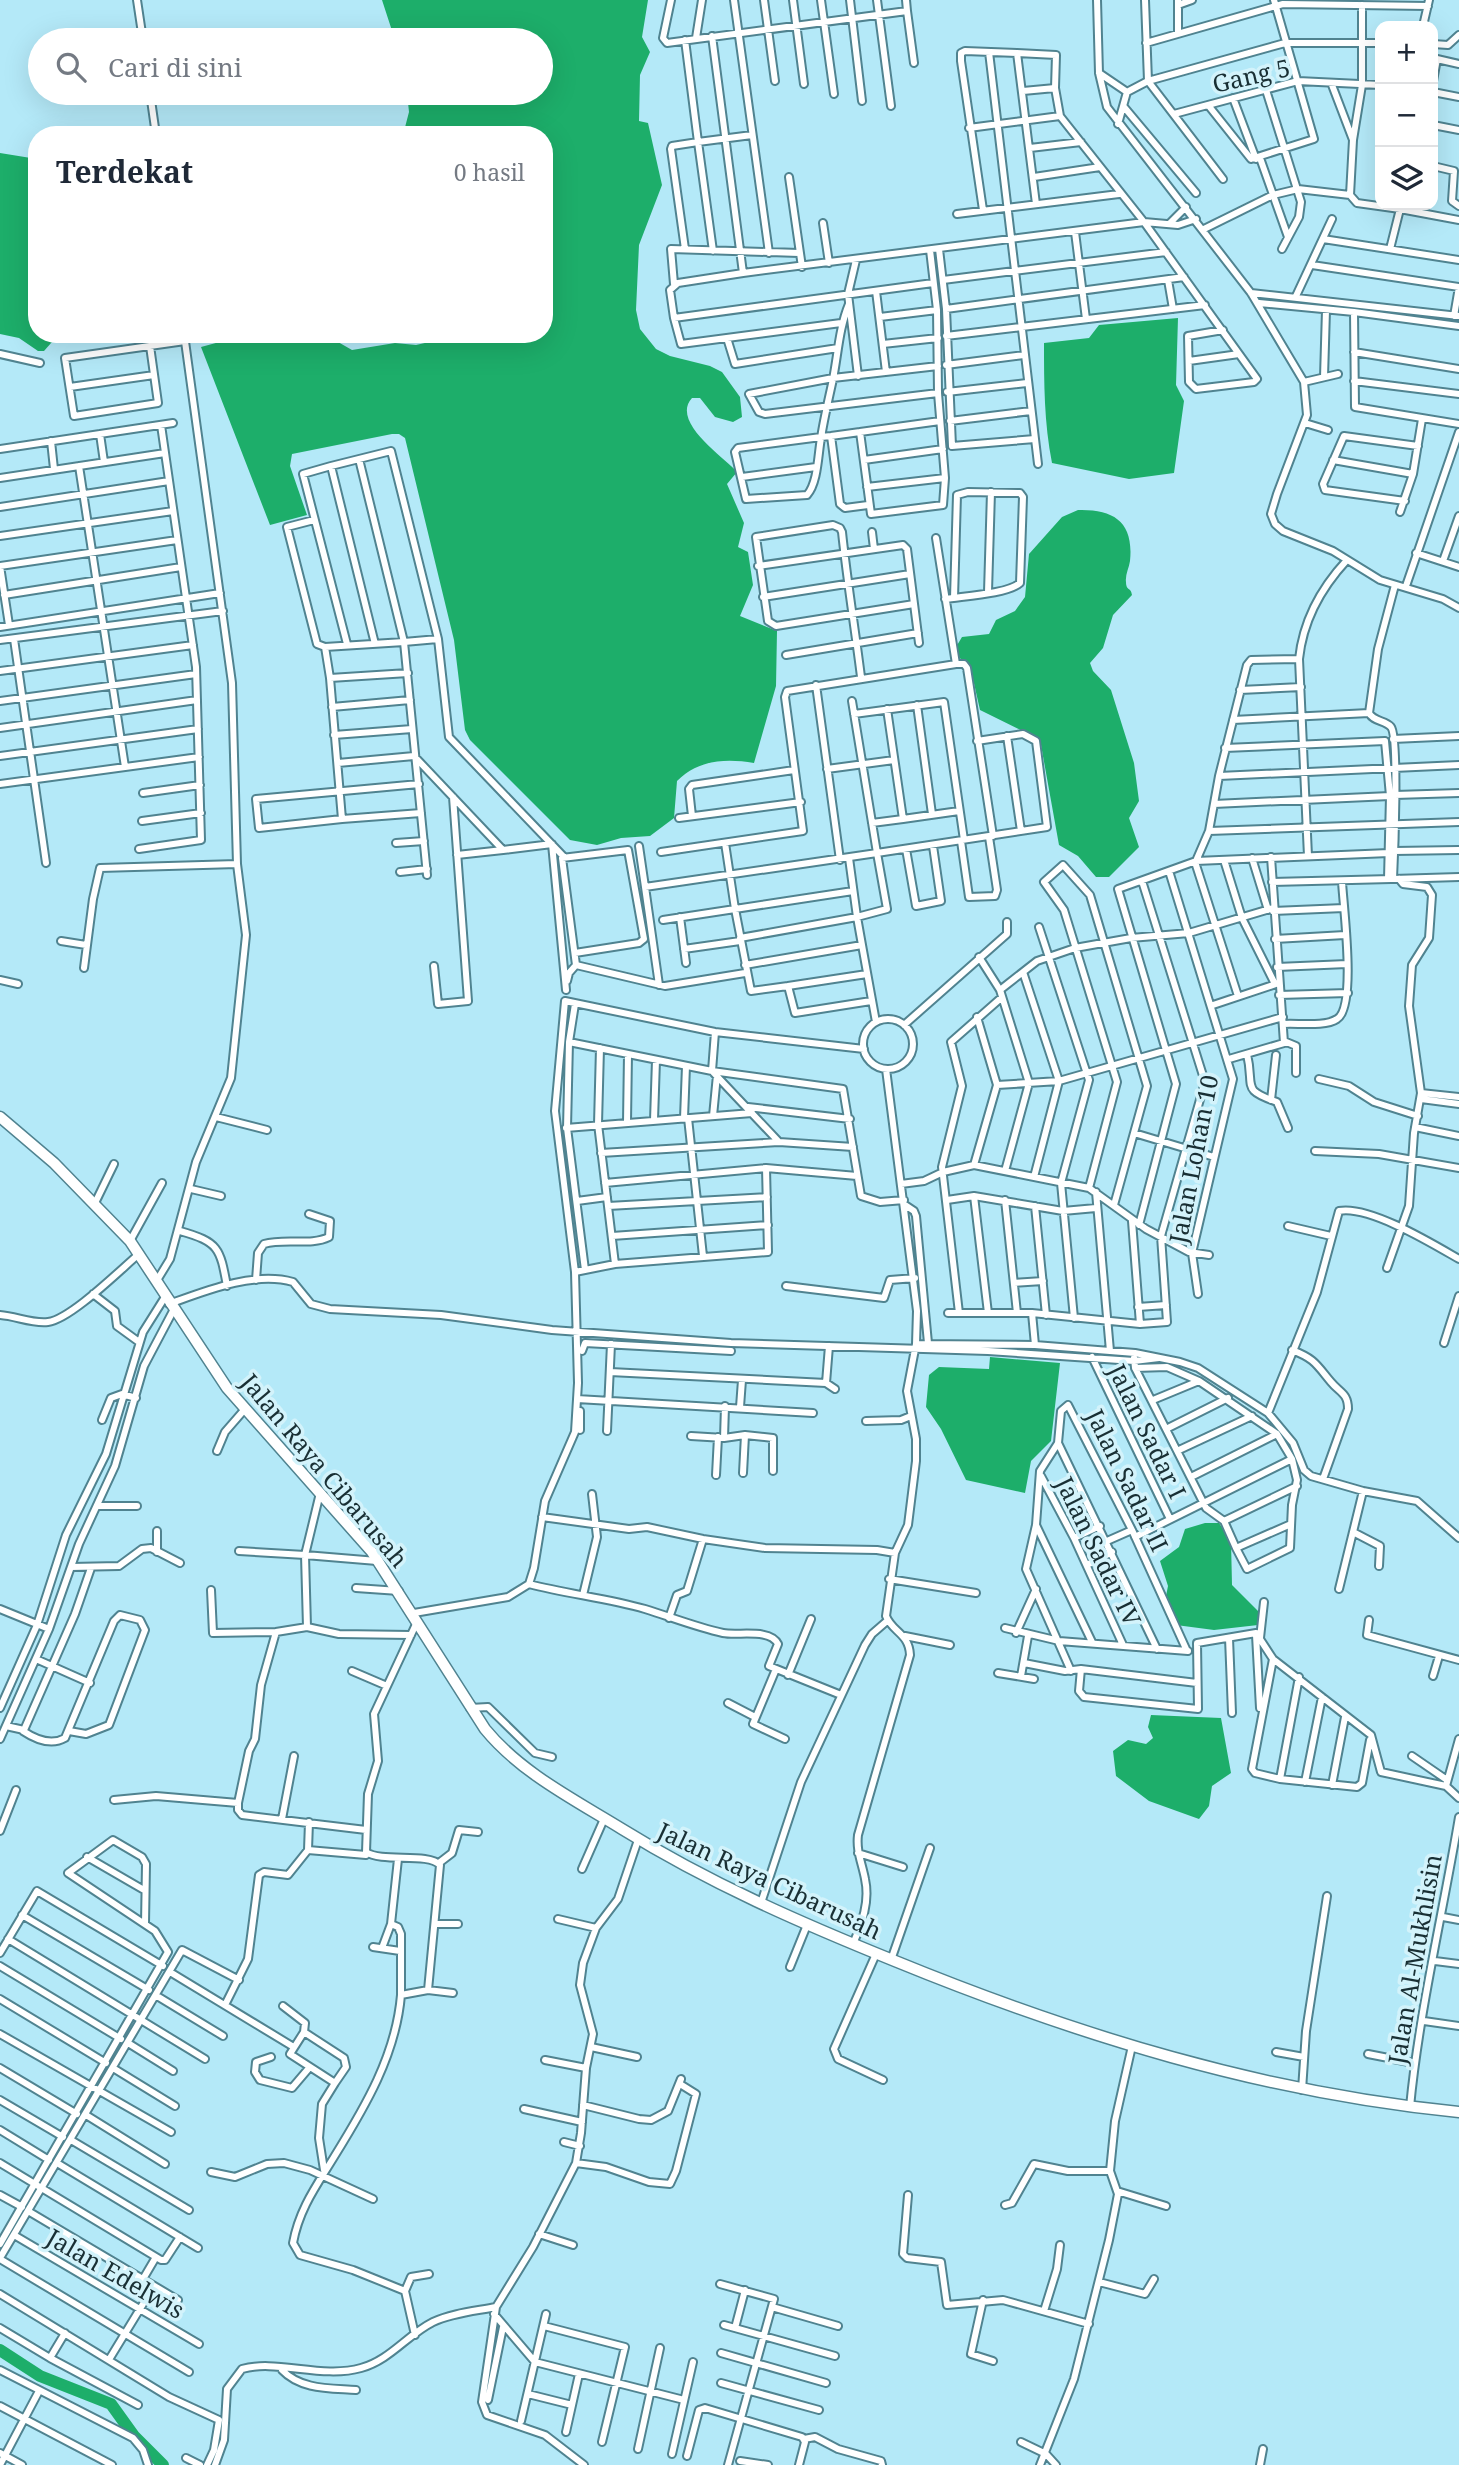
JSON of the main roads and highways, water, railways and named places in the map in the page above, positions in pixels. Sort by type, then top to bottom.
[{"type":"main road","name":"Jalan Raya Cibarusah","points":[[0,1117],[95,1203],[130,1241],[220,1379],[378,1561],[416,1616],[470,1708],[490,1734],[509,1754],[604,1819],[686,1868],[807,1925],[969,1991],[1132,2046],[1302,2090],[1459,2112]]},
{"type":"waterway","points":[[0,2350],[40,2376],[111,2404],[134,2436],[163,2465]]}]
